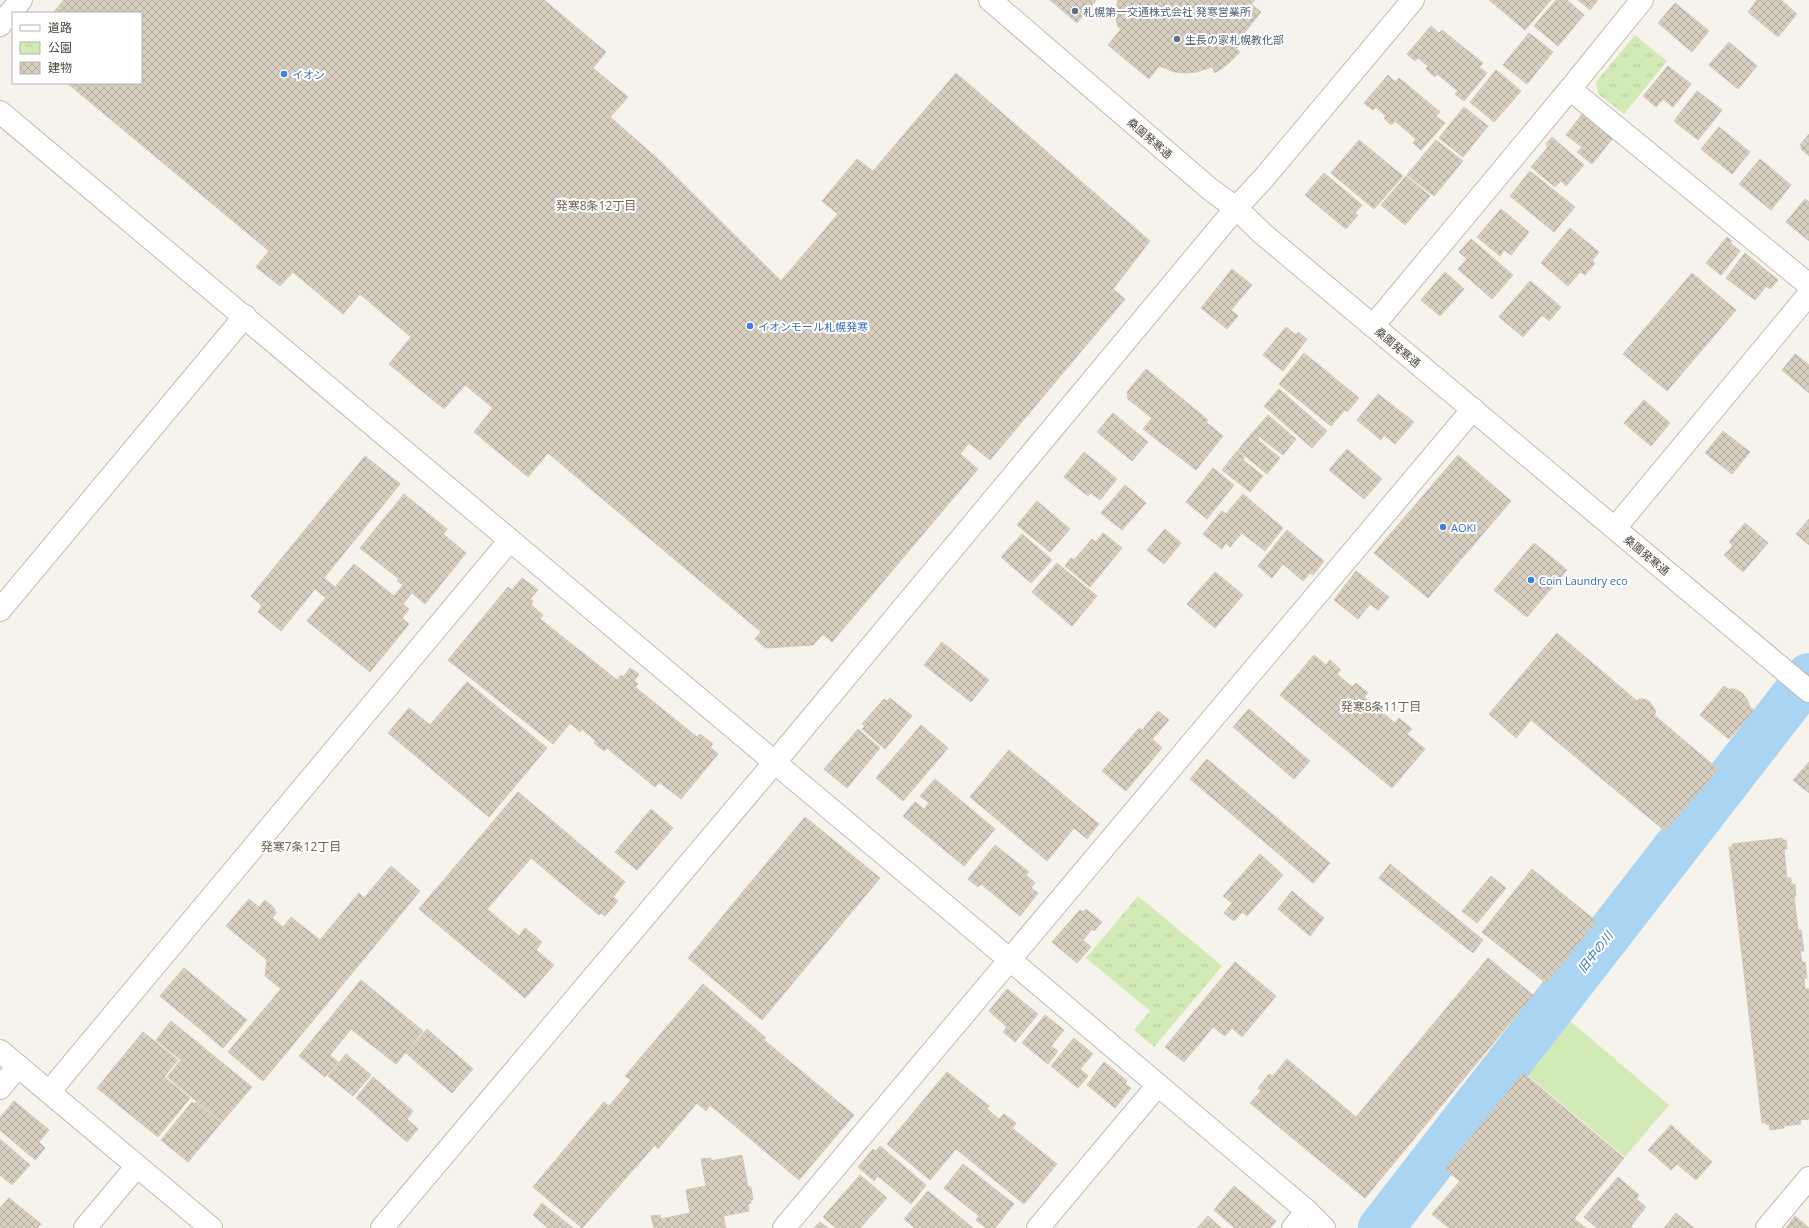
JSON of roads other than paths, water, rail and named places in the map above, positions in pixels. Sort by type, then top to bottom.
[{"type":"street","points":[[0,25],[21,0]]},
{"type":"street","name":"桑園発寒通","points":[[990,0],[1211,190],[1236,208],[1264,234],[1373,326],[1809,691]]},
{"type":"street","points":[[382,1228],[775,762],[1236,208],[1268,173],[1413,0]]},
{"type":"street","points":[[1373,326],[1642,0]]},
{"type":"street","points":[[1570,89],[1809,285]]},
{"type":"street","points":[[0,112],[1010,959],[1307,1211],[1324,1228]]},
{"type":"street","points":[[1615,528],[1809,294]]},
{"type":"street","points":[[0,610],[245,316]]},
{"type":"street","points":[[784,1228],[1473,409]]},
{"type":"street","points":[[49,1092],[510,540]]},
{"type":"street","points":[[0,1051],[211,1228]]},
{"type":"street","points":[[0,1088],[18,1066]]},
{"type":"street","points":[[1038,1228],[1158,1084]]},
{"type":"street","points":[[85,1228],[137,1166]]},
{"type":"street","points":[[1767,1228],[1809,1178]]},
{"type":"street","points":[[1293,1228],[1307,1211]]},
{"type":"waterway","name":"旧中の川","points":[[1381,1228],[1809,676]]},
{"type":"place","name":"札幌第一交通株式会社 発寒営業所","points":[[1075,11]]},
{"type":"place","name":"生長の家札幌教化部","points":[[1177,39]]},
{"type":"place","name":"イオン","points":[[284,74]]},
{"type":"place","name":"イオンモール札幌発寒","points":[[750,326]]},
{"type":"place","name":"AOKI","points":[[1443,527]]},
{"type":"place","name":"Coin Laundry eco","points":[[1531,580]]},
{"type":"district","name":"発寒8条12丁目","points":[[596,205]]},
{"type":"district","name":"発寒8条11丁目","points":[[1381,706]]},
{"type":"district","name":"発寒7条12丁目","points":[[301,846]]}]
